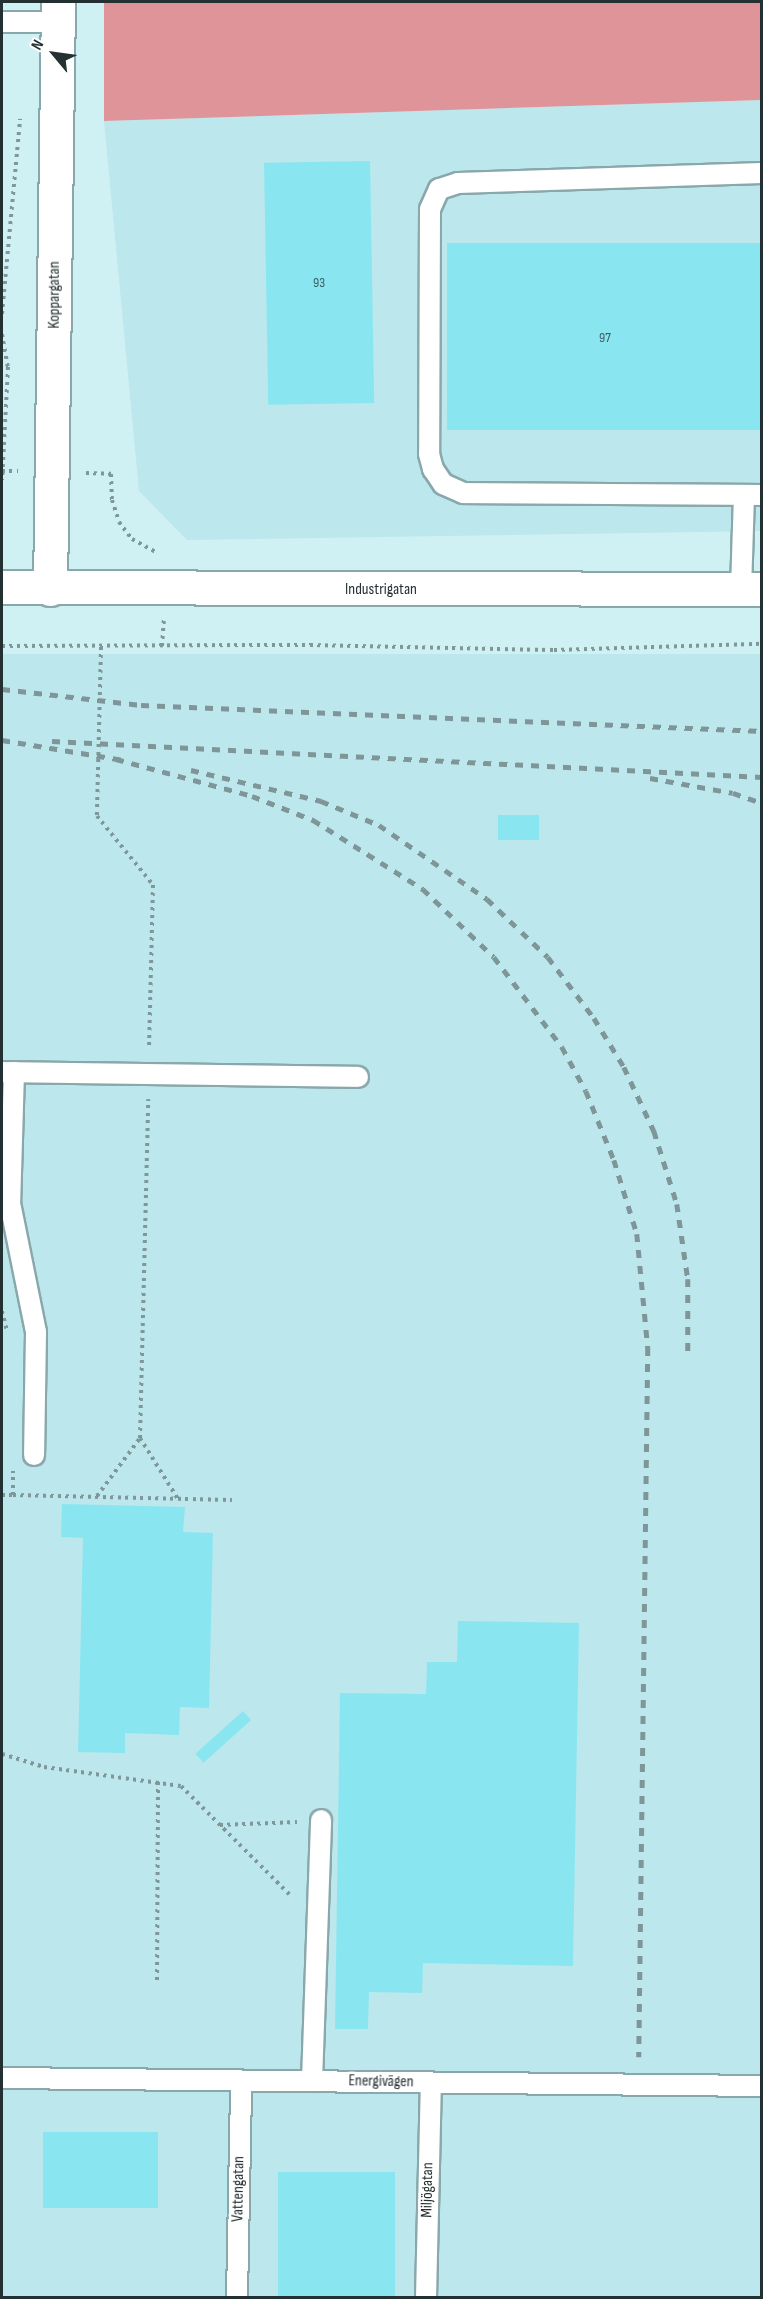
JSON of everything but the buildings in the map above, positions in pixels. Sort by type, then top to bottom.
[{"type":"street","name":"Koppargatan","points":[[50,589],[54,472],[58,12]]},
{"type":"street","name":"Industrigatan","points":[[2,587],[50,589],[751,589]]},
{"type":"lane","points":[[2,22],[58,12]]},
{"type":"lane","points":[[751,589],[753,495],[463,493],[444,484],[433,469],[429,454],[430,209],[439,189],[458,183],[762,173]]},
{"type":"lane","points":[[34,1455],[36,1332],[10,1203],[8,1072],[358,1077]]},
{"type":"lane","points":[[312,2081],[315,1912],[321,1820]]},
{"type":"lane","name":"Energivägen","points":[[2,2078],[762,2086]]},
{"type":"lane","name":"Vattengatan","points":[[237,2298],[241,2081]]},
{"type":"lane","name":"Miljögatan","points":[[426,2298],[431,2083]]},
{"type":"path","points":[[2,314],[21,106]]},
{"type":"path","points":[[2,334],[8,367],[2,480]]},
{"type":"path","points":[[2,471],[111,474],[112,500],[119,522],[132,539],[160,552]]},
{"type":"path","points":[[2,646],[310,645],[554,650],[762,644]]},
{"type":"path","points":[[101,647],[97,816],[153,885],[140,1438],[178,1499]]},
{"type":"path","points":[[97,1497],[140,1438]]},
{"type":"path","points":[[13,1495],[231,1500]]},
{"type":"path","points":[[2,1754],[44,1767],[181,1786],[287,1894],[315,1912]]},
{"type":"path","points":[[157,1980],[158,1782]]},
{"type":"path","points":[[219,1825],[321,1820]]},
{"type":"shaded area","points":[[104,2],[761,2],[761,100],[104,121]]},
{"type":"shaded area","points":[[761,100],[761,531],[187,540],[139,491],[104,121]]},
{"type":"shaded area","points":[[2,654],[761,654],[761,2297],[2,2297]]},
{"type":"railway","points":[[2,689],[141,705],[762,731]]},
{"type":"railway","points":[[2,740],[123,760]]},
{"type":"railway","points":[[52,741],[762,777]]},
{"type":"railway","points":[[116,759],[252,796],[313,820],[423,889],[494,957],[562,1047],[586,1091],[614,1160],[637,1234],[648,1348],[639,2057]]},
{"type":"railway","points":[[191,770],[321,801],[379,825],[487,899],[548,957],[594,1018],[624,1067],[654,1131],[677,1204],[688,1279],[688,1353]]},
{"type":"railway","points":[[650,778],[733,793],[762,803]]}]
